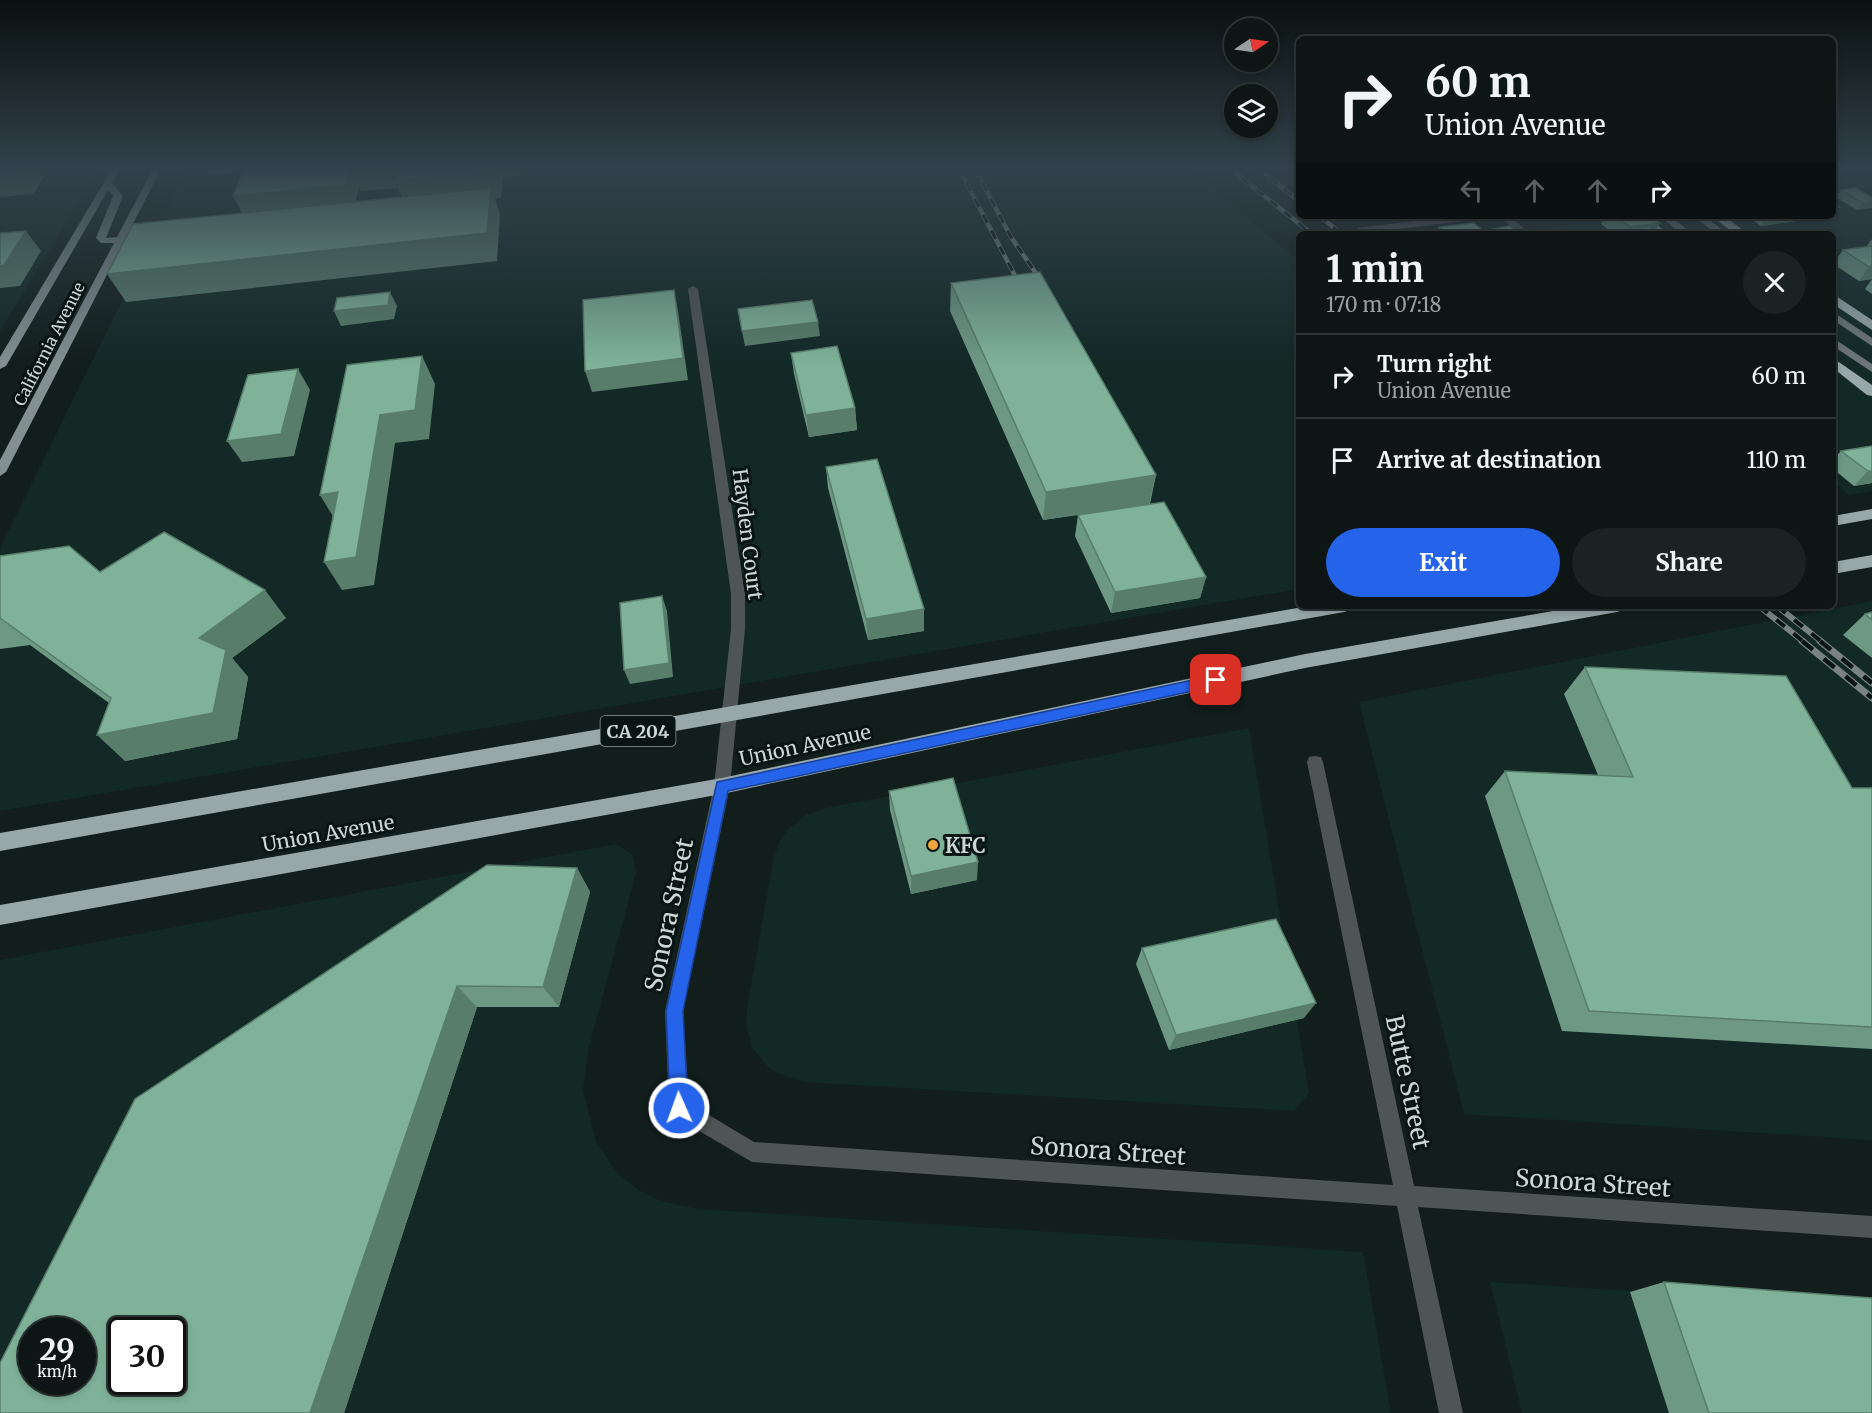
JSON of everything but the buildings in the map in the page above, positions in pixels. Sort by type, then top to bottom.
[{"type":"highway","points":[[1836,300],[1872,326]]},
{"type":"highway","points":[[1836,364],[1872,392]]},
{"type":"highway","points":[[1836,520],[1872,514]]},
{"type":"highway","points":[[1836,567],[1872,561]]},
{"type":"highway","name":"Union Avenue","points":[[0,842],[1327,609]]},
{"type":"highway","name":"Union Avenue","points":[[0,915],[722,786],[1305,662],[1600,609]]},
{"type":"main road","name":"California Avenue","points":[[0,366],[78,233]]},
{"type":"main road","points":[[103,233],[101,238],[104,241],[120,240]]},
{"type":"main road","name":"California Avenue","points":[[0,472],[124,233]]},
{"type":"main road","points":[[1836,317],[1872,344]]},
{"type":"main road","points":[[1836,343],[1872,369]]},
{"type":"street","name":"Hayden Court","points":[[693,289],[738,594],[738,629],[722,786]]},
{"type":"street","name":"Butte Street","points":[[1315,762],[1451,1413]]},
{"type":"street","name":"Sonora Street","points":[[722,786],[674,1011],[679,1108],[752,1152],[1872,1227]]},
{"type":"shaded area","points":[[0,233],[60,233],[0,331]]},
{"type":"shaded area","points":[[155,233],[1265,233],[1296,259],[1296,590],[0,811],[0,548]]},
{"type":"shaded area","points":[[1836,233],[1872,233],[1872,491],[1849,495],[1836,484]]},
{"type":"shaded area","points":[[1872,601],[1872,1140],[1464,1114],[1359,702]]},
{"type":"shaded area","points":[[1249,728],[1309,1093],[1294,1111],[805,1082],[770,1069],[753,1049],[746,1027],[747,1008],[774,856],[788,829],[806,815],[826,808]]},
{"type":"shaded area","points":[[616,844],[633,855],[636,873],[588,1051],[583,1090],[596,1142],[619,1175],[638,1190],[661,1201],[699,1209],[1363,1252],[1391,1413],[0,1413],[0,960]]},
{"type":"shaded area","points":[[1490,1282],[1872,1306],[1872,1413],[1522,1413]]},
{"type":"railway","points":[[993,233],[1022,289]]},
{"type":"railway","points":[[1009,233],[1044,285]]},
{"type":"railway","points":[[1763,609],[1804,642]]},
{"type":"railway","points":[[1781,609],[1822,642]]},
{"type":"railway","points":[[1802,641],[1872,698]]},
{"type":"railway","points":[[1820,641],[1872,683]]},
{"type":"place","name":"KFC","points":[[933,845]]},
{"type":"route","points":[[679,1108],[674,1011],[722,786],[1216,680]]}]
